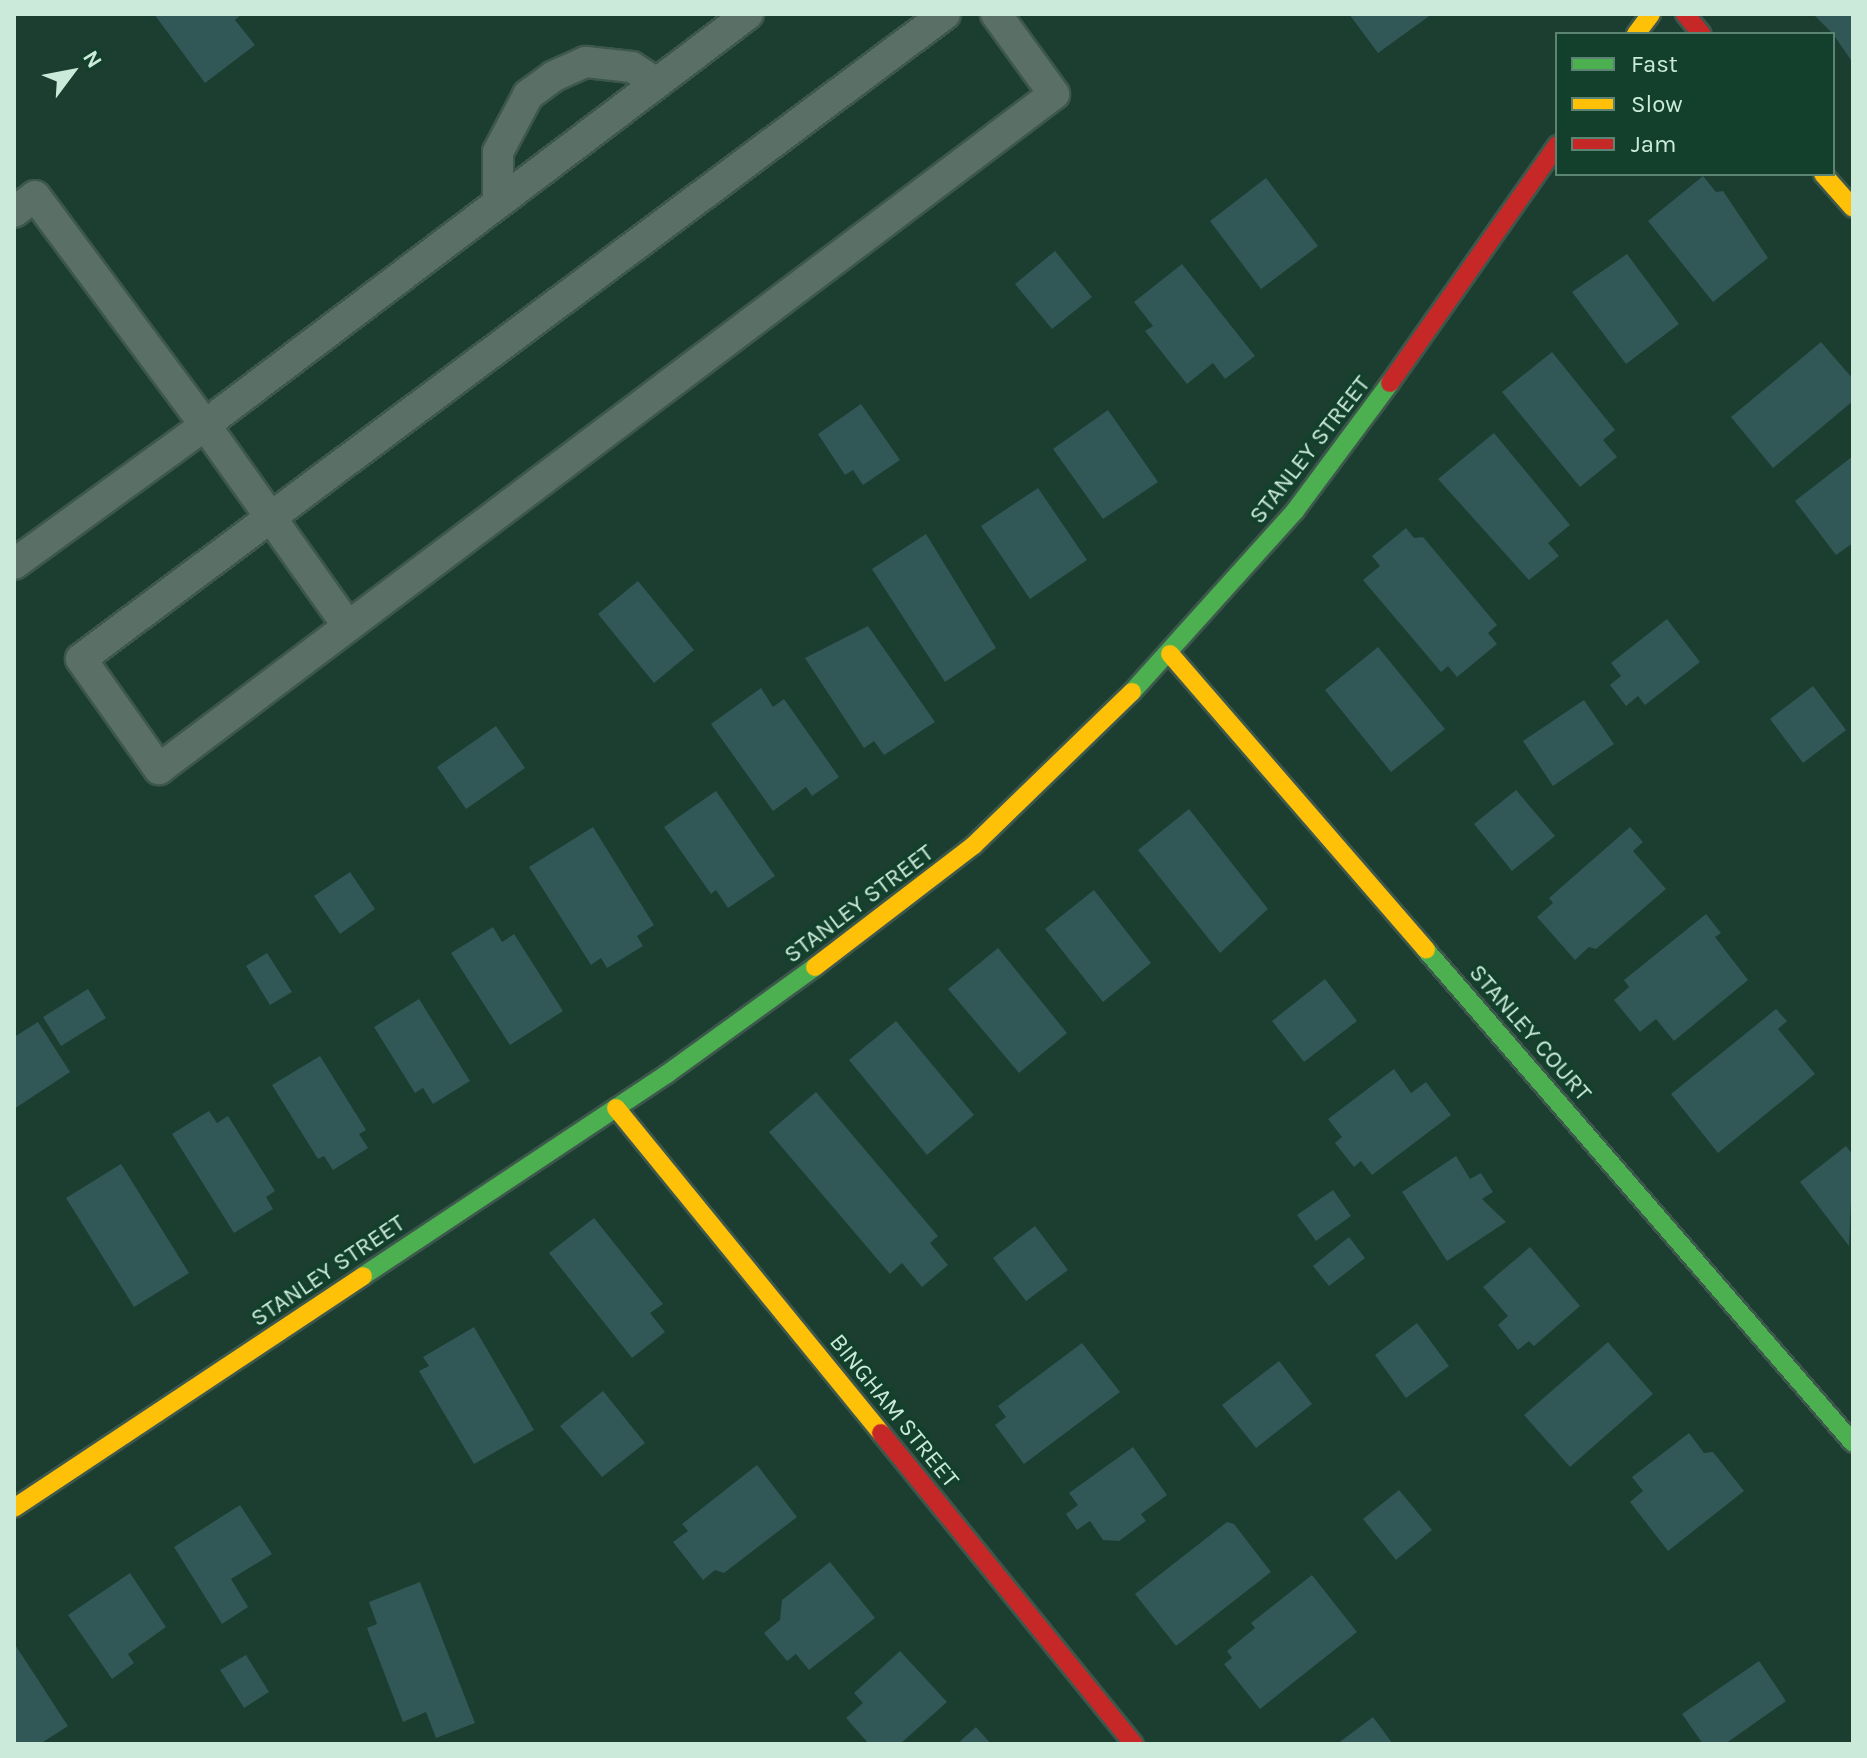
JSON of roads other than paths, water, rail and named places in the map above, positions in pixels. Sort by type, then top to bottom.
[{"type":"main road","points":[[1638,32],[1651,14]]},
{"type":"main road","points":[[1685,14],[1700,32]]},
{"type":"main road","name":"STANLEY STREET","points":[[14,1508],[616,1108],[912,897],[1036,788],[1170,654],[1349,441],[1555,148]]},
{"type":"main road","points":[[1825,176],[1853,208]]},
{"type":"main road","name":"STANLEY COURT","points":[[1170,654],[1853,1443]]},
{"type":"main road","name":"BINGHAM STREET","points":[[616,1108],[1134,1744]]},
{"type":"lane","points":[[14,564],[205,425],[748,14]]},
{"type":"lane","points":[[945,14],[81,659],[159,769],[1054,94],[996,14]]},
{"type":"lane","points":[[498,202],[498,152],[528,95],[554,76],[586,62],[632,67],[655,82]]},
{"type":"lane","points":[[14,212],[35,196],[205,425],[348,626]]}]
